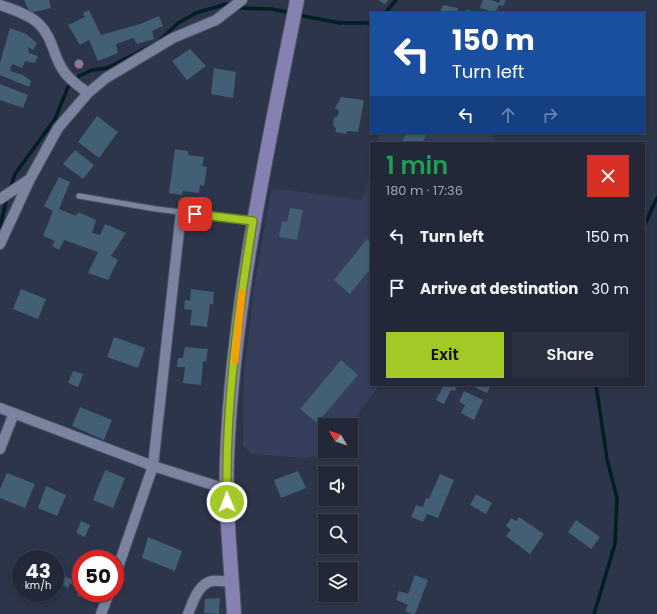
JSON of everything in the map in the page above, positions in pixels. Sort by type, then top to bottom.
[{"type":"main road","points":[[234,614],[226,489],[228,432],[233,380],[243,284],[253,221],[295,9]]},
{"type":"street","points":[[0,244],[30,179],[58,128],[88,93],[106,78],[166,42],[216,20],[238,1]]},
{"type":"street","points":[[0,5],[38,23],[54,47],[58,60],[74,82],[88,93]]},
{"type":"street","points":[[0,199],[30,179]]},
{"type":"street","points":[[124,550],[153,466],[181,212]]},
{"type":"street","points":[[0,408],[153,466],[226,489]]},
{"type":"street","points":[[0,449],[14,413]]},
{"type":"street","points":[[188,614],[193,600],[202,587],[212,581],[232,582]]},
{"type":"street","points":[[102,614],[106,602]]},
{"type":"lane","points":[[79,196],[181,212],[253,221]]},
{"type":"shaded area","points":[[380,134],[490,134],[498,142],[378,142]]},
{"type":"shaded area","points":[[370,176],[370,386],[379,386],[354,418],[318,418],[318,456],[304,458],[253,454],[243,446],[244,373],[255,282],[271,191],[280,189],[361,200]]},
{"type":"building","points":[[24,0],[49,0],[51,8],[30,13]]},
{"type":"building","points":[[378,0],[388,0],[385,4]]},
{"type":"building","points":[[483,0],[491,0],[499,3],[500,0],[506,0],[503,6],[499,5],[496,12],[480,8]]},
{"type":"building","points":[[443,5],[458,8],[457,12],[440,12]]},
{"type":"building","points":[[89,10],[101,35],[140,24],[159,16],[163,26],[152,31],[154,39],[137,44],[133,38],[116,44],[118,53],[98,61],[89,40],[80,45],[68,25],[85,17],[83,13]]},
{"type":"building","points":[[465,10],[473,11],[473,12],[464,12]]},
{"type":"building","points":[[10,28],[26,34],[37,43],[33,50],[28,47],[29,53],[38,56],[35,63],[25,61],[22,68],[12,64],[10,71],[23,75],[31,81],[29,87],[0,75],[0,63]]},
{"type":"building","points":[[190,49],[206,66],[187,80],[172,61]]},
{"type":"building","points":[[214,68],[236,72],[233,98],[211,94]]},
{"type":"building","points":[[0,84],[28,95],[23,108],[0,100]]},
{"type":"building","points":[[341,97],[364,100],[358,132],[347,131],[346,134],[335,132],[336,128],[333,125],[334,118],[338,116],[339,111],[335,108]]},
{"type":"building","points":[[97,116],[118,132],[99,158],[78,142]]},
{"type":"building","points":[[406,134],[426,135],[422,142],[402,142]]},
{"type":"building","points":[[175,149],[188,151],[188,155],[204,157],[202,166],[207,167],[204,186],[200,185],[199,193],[183,191],[182,195],[169,193]]},
{"type":"building","points":[[75,150],[94,165],[83,179],[63,164]]},
{"type":"building","points":[[59,177],[70,182],[59,209],[76,216],[78,212],[96,220],[92,233],[100,235],[105,224],[126,233],[111,256],[118,260],[108,280],[88,273],[98,252],[64,240],[59,250],[52,246],[55,241],[43,236],[53,211],[44,206]]},
{"type":"building","points":[[290,208],[303,210],[297,240],[279,237],[282,221],[287,222]]},
{"type":"building","points":[[367,239],[370,242],[370,269],[350,294],[334,280]]},
{"type":"building","points":[[21,289],[46,299],[38,319],[13,309]]},
{"type":"building","points":[[191,289],[214,292],[213,304],[210,304],[207,327],[190,325],[192,310],[184,309],[185,300],[190,301]]},
{"type":"building","points":[[114,337],[145,348],[138,368],[107,357]]},
{"type":"building","points":[[185,347],[208,349],[206,362],[203,361],[201,385],[183,383],[185,367],[177,367],[178,358],[183,358]]},
{"type":"building","points":[[341,360],[358,375],[321,418],[318,418],[317,423],[300,409]]},
{"type":"building","points":[[73,371],[83,374],[78,387],[68,383]]},
{"type":"building","points":[[443,386],[457,386],[455,391],[451,390],[444,404],[436,400]]},
{"type":"building","points":[[477,386],[491,386],[487,393],[476,388]]},
{"type":"building","points":[[464,391],[483,400],[474,420],[461,413],[465,405],[459,402]]},
{"type":"building","points":[[80,407],[112,420],[104,440],[72,426]]},
{"type":"building","points":[[105,470],[125,478],[113,508],[93,500]]},
{"type":"building","points":[[298,471],[306,488],[281,498],[274,480]]},
{"type":"building","points":[[7,473],[35,484],[25,508],[0,498],[0,489]]},
{"type":"building","points":[[440,474],[454,480],[438,518],[427,514],[423,522],[411,517],[416,505],[423,507],[426,498],[429,499]]},
{"type":"building","points":[[46,486],[66,495],[57,516],[38,508]]},
{"type":"building","points":[[476,494],[492,503],[486,514],[470,505]]},
{"type":"building","points":[[519,517],[544,534],[530,554],[506,536],[511,530],[506,526],[511,518],[516,521]]},
{"type":"building","points":[[576,520],[600,537],[591,549],[568,532]]},
{"type":"building","points":[[81,521],[90,525],[85,537],[76,533]]},
{"type":"building","points":[[148,537],[182,551],[175,571],[142,558]]},
{"type":"building","points":[[415,575],[428,580],[415,614],[412,614],[405,611],[408,605],[396,600],[399,591],[408,594]]},
{"type":"building","points":[[64,576],[72,579],[72,585],[70,583],[68,588],[64,585]]},
{"type":"building","points":[[220,598],[219,614],[204,613],[205,599]]},
{"type":"waterway","points":[[386,12],[396,0]]},
{"type":"waterway","points":[[10,189],[15,174],[55,119],[68,87],[75,82],[79,76],[92,70],[107,68],[158,42],[178,23],[196,13],[226,4],[233,5]]},
{"type":"waterway","points":[[238,8],[272,9],[292,13]]},
{"type":"waterway","points":[[298,15],[340,23],[370,23]]},
{"type":"waterway","points":[[0,227],[7,197]]},
{"type":"waterway","points":[[645,224],[657,198]]},
{"type":"waterway","points":[[594,614],[615,544],[617,498],[607,459],[596,386]]},
{"type":"slow traffic","points":[[235,361],[242,293]]},
{"type":"route","points":[[195,214],[253,221],[243,284],[230,403],[227,460],[227,502]]}]
